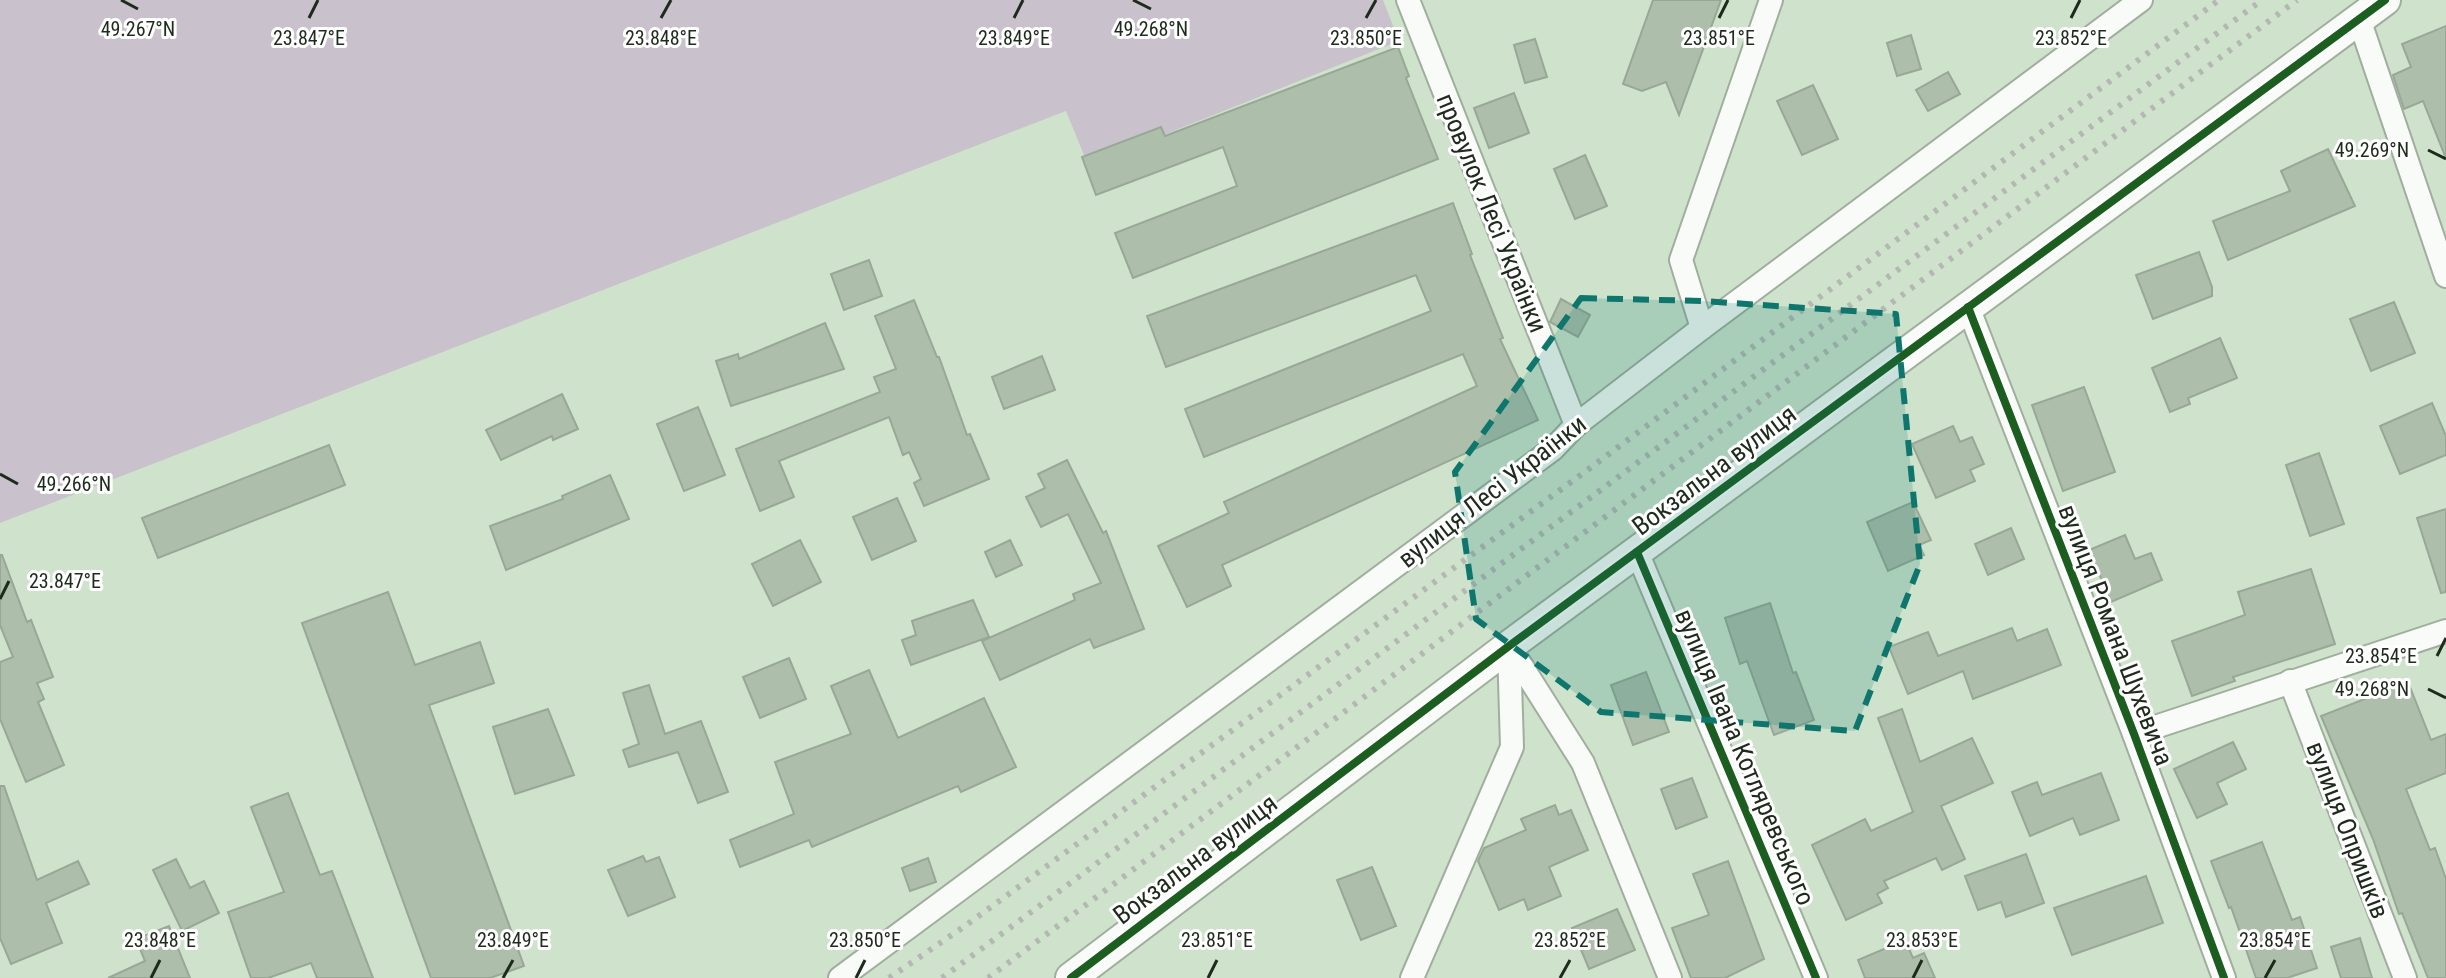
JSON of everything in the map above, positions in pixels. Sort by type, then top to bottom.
[{"type":"street","name":"провулок Лесі Українки","points":[[1408,0],[1576,425]]},
{"type":"street","points":[[1702,328],[1681,260],[1771,0]]},
{"type":"street","name":"вулиця Лесі Українки","points":[[840,978],[1553,449],[1576,425],[1702,328],[2141,0]]},
{"type":"street","name":"Вокзальна вулиця","points":[[1071,978],[1509,646],[2385,0]]},
{"type":"street","points":[[2359,19],[2446,276]]},
{"type":"street","name":"вулиця Романа Шухевича","points":[[1968,307],[2134,734],[2224,978]]},
{"type":"street","name":"вулиця Івана Котляревського","points":[[1637,552],[1816,978]]},
{"type":"street","points":[[2134,734],[2446,631]]},
{"type":"street","points":[[1412,978],[1512,747],[1509,646]]},
{"type":"street","points":[[1509,646],[1583,763],[1670,978]]},
{"type":"street","name":"вулиця Опришків","points":[[2290,681],[2405,978]]},
{"type":"highlighted area","points":[[1581,298],[1702,301],[1896,314],[1920,564],[1855,731],[1601,712],[1476,619],[1455,472]]},
{"type":"shaded area","points":[[0,0],[1383,0],[1399,41],[1088,165],[1066,111],[0,523]]},
{"type":"building","points":[[1653,0],[1721,0],[1679,115],[1666,82],[1642,91],[1623,84]]},
{"type":"building","points":[[2446,26],[2445,156],[2423,101],[2404,109],[2393,75],[2411,67],[2402,44]]},
{"type":"building","points":[[1911,35],[1921,69],[1897,76],[1887,43]]},
{"type":"building","points":[[1535,39],[1547,77],[1525,83],[1514,45]]},
{"type":"building","points":[[1398,47],[1409,76],[1406,78],[1438,159],[1133,278],[1115,233],[1237,186],[1223,147],[1096,195],[1082,157],[1161,127],[1165,136]]},
{"type":"building","points":[[1948,72],[1960,94],[1928,111],[1916,90]]},
{"type":"building","points":[[1813,85],[1838,139],[1802,155],[1777,101]]},
{"type":"building","points":[[1514,93],[1529,133],[1489,148],[1474,108]]},
{"type":"building","points":[[2328,149],[2355,206],[2228,260],[2213,221],[2290,191],[2281,171]]},
{"type":"building","points":[[1585,155],[1607,206],[1575,219],[1554,169]]},
{"type":"building","points":[[1453,203],[1503,338],[1500,339],[1538,420],[1222,565],[1231,586],[1187,607],[1158,546],[1229,513],[1224,502],[1477,386],[1463,354],[1204,457],[1185,409],[1431,311],[1416,275],[1166,367],[1147,316]]},
{"type":"building","points":[[2199,252],[2212,287],[2212,296],[2153,319],[2136,275]]},
{"type":"building","points":[[869,260],[882,296],[844,310],[831,274]]},
{"type":"building","points":[[1561,299],[1590,315],[1578,337],[1550,322]]},
{"type":"building","points":[[914,300],[939,357],[967,435],[970,434],[989,479],[924,506],[914,483],[921,479],[909,452],[903,455],[889,417],[779,461],[794,497],[760,511],[736,449],[880,392],[874,377],[896,369],[875,316]]},
{"type":"building","points":[[2394,302],[2415,353],[2371,371],[2350,319]]},
{"type":"building","points":[[825,323],[844,369],[731,406],[716,361],[738,354],[739,359]]},
{"type":"building","points":[[2220,338],[2237,378],[2188,398],[2190,404],[2170,412],[2152,368]]},
{"type":"building","points":[[1042,356],[1055,390],[1004,409],[992,377]]},
{"type":"building","points":[[2084,387],[2115,472],[2063,491],[2032,405]]},
{"type":"building","points":[[562,394],[578,429],[553,440],[552,436],[501,460],[486,430]]},
{"type":"building","points":[[2432,403],[2446,436],[2446,455],[2400,474],[2380,426]]},
{"type":"building","points":[[698,407],[725,475],[684,491],[657,424]]},
{"type":"building","points":[[1953,426],[1960,442],[1972,437],[1984,464],[1970,470],[1975,481],[1936,498],[1912,444]]},
{"type":"building","points":[[329,445],[345,485],[158,558],[142,518]]},
{"type":"building","points":[[2319,453],[2344,524],[2310,536],[2286,465]]},
{"type":"building","points":[[1067,460],[1103,533],[1106,531],[1144,629],[1094,648],[1090,639],[1000,680],[982,641],[1075,600],[1073,594],[1101,583],[1068,514],[1041,527],[1026,497],[1045,488],[1038,474]]},
{"type":"building","points":[[610,475],[629,519],[506,570],[490,526],[563,499],[562,496]]},
{"type":"building","points":[[897,498],[916,541],[872,560],[853,517]]},
{"type":"building","points":[[1913,502],[1931,540],[1919,545],[1924,555],[1888,571],[1867,522]]},
{"type":"building","points":[[2446,509],[2446,592],[2441,593],[2417,518]]},
{"type":"building","points":[[2011,528],[2024,559],[1988,575],[1975,544]]},
{"type":"building","points":[[2125,535],[2135,559],[2151,553],[2162,580],[2111,602],[2089,550]]},
{"type":"building","points":[[800,540],[821,582],[773,606],[752,564]]},
{"type":"building","points":[[1010,540],[1022,565],[996,577],[985,552]]},
{"type":"building","points":[[0,555],[27,622],[31,620],[53,677],[37,683],[44,699],[38,702],[64,765],[26,782],[0,719],[0,662],[13,657],[0,625]]},
{"type":"building","points":[[2311,569],[2335,644],[2233,677],[2235,681],[2192,696],[2172,641],[2245,615],[2238,592]]},
{"type":"building","points":[[388,592],[415,665],[480,642],[494,683],[429,705],[524,966],[490,978],[431,978],[302,623]]},
{"type":"building","points":[[973,600],[989,637],[911,665],[902,640],[916,635],[912,621]]},
{"type":"building","points":[[1770,603],[1793,673],[1796,672],[1814,720],[1774,735],[1747,661],[1740,664],[1725,618]]},
{"type":"building","points":[[2012,628],[2017,641],[2047,629],[2061,665],[1973,699],[1963,671],[1908,694],[1889,647],[1928,632],[1938,656]]},
{"type":"building","points":[[789,658],[806,699],[760,718],[743,677]]},
{"type":"building","points":[[869,670],[898,738],[984,698],[1016,767],[961,792],[958,786],[812,847],[809,840],[740,867],[730,840],[794,814],[775,762],[851,734],[831,686]]},
{"type":"building","points":[[1646,672],[1669,732],[1633,745],[1611,685]]},
{"type":"building","points":[[2408,682],[2431,740],[2446,734],[2446,773],[2406,789],[2430,850],[2435,848],[2446,879],[2446,978],[2428,978],[2402,913],[2399,914],[2373,839],[2321,716]]},
{"type":"building","points":[[649,685],[665,734],[701,721],[728,792],[698,803],[678,752],[629,767],[623,750],[639,744],[623,693]]},
{"type":"building","points":[[548,709],[574,775],[515,794],[493,727]]},
{"type":"building","points":[[1902,709],[1920,762],[1972,738],[1993,783],[1941,806],[1965,859],[1942,870],[1936,858],[1884,881],[1888,888],[1877,894],[1882,903],[1846,920],[1812,845],[1865,819],[1871,831],[1913,812],[1878,718]]},
{"type":"building","points":[[2233,742],[2246,769],[2217,783],[2227,804],[2197,818],[2174,769]]},
{"type":"building","points":[[2101,773],[2119,820],[2080,835],[2073,818],[2030,836],[2012,792],[2037,782],[2042,795]]},
{"type":"building","points":[[1692,778],[1707,817],[1676,829],[1661,789]]},
{"type":"building","points":[[0,786],[4,786],[37,880],[78,861],[89,884],[46,903],[62,943],[11,964],[0,938]]},
{"type":"building","points":[[288,793],[320,875],[332,871],[373,978],[317,978],[311,963],[268,978],[251,978],[228,912],[284,892],[251,807]]},
{"type":"building","points":[[1555,805],[1559,815],[1571,810],[1588,850],[1549,867],[1561,896],[1528,910],[1524,899],[1499,910],[1478,861],[1484,848],[1526,830],[1521,819]]},
{"type":"building","points":[[2262,842],[2292,920],[2300,917],[2317,968],[2287,978],[2256,978],[2211,861]]},
{"type":"building","points":[[2026,854],[2044,903],[2006,917],[2001,902],[1978,910],[1965,876]]},
{"type":"building","points":[[643,856],[646,862],[659,857],[675,897],[628,916],[608,870]]},
{"type":"building","points":[[928,858],[936,882],[910,891],[902,868]]},
{"type":"building","points":[[176,859],[190,888],[204,881],[219,913],[182,931],[153,870]]},
{"type":"building","points":[[1728,861],[1764,959],[1725,978],[1691,978],[1672,928],[1709,915],[1693,874]]},
{"type":"building","points":[[1372,867],[1396,926],[1361,940],[1337,880]]},
{"type":"building","points":[[2146,876],[2163,923],[2072,955],[2054,908]]},
{"type":"building","points":[[1617,909],[1635,950],[1589,969],[1572,928]]},
{"type":"building","points":[[169,926],[190,978],[108,978],[145,961],[136,939]]},
{"type":"building","points":[[2360,938],[2372,978],[2341,978],[2331,947]]},
{"type":"building","points":[[1905,940],[1913,958],[1924,953],[1935,978],[1865,978],[1858,960]]},
{"type":"railway","points":[[889,978],[965,926],[1582,474],[2219,0]]},
{"type":"railway","points":[[942,978],[2262,0]]},
{"type":"railway","points":[[988,978],[2297,0]]},
{"type":"cycle path","points":[[1071,978],[1509,646],[2385,0]]},
{"type":"cycle path","points":[[1968,307],[2134,734],[2224,978]]},
{"type":"cycle path","points":[[1637,552],[1816,978]]}]
